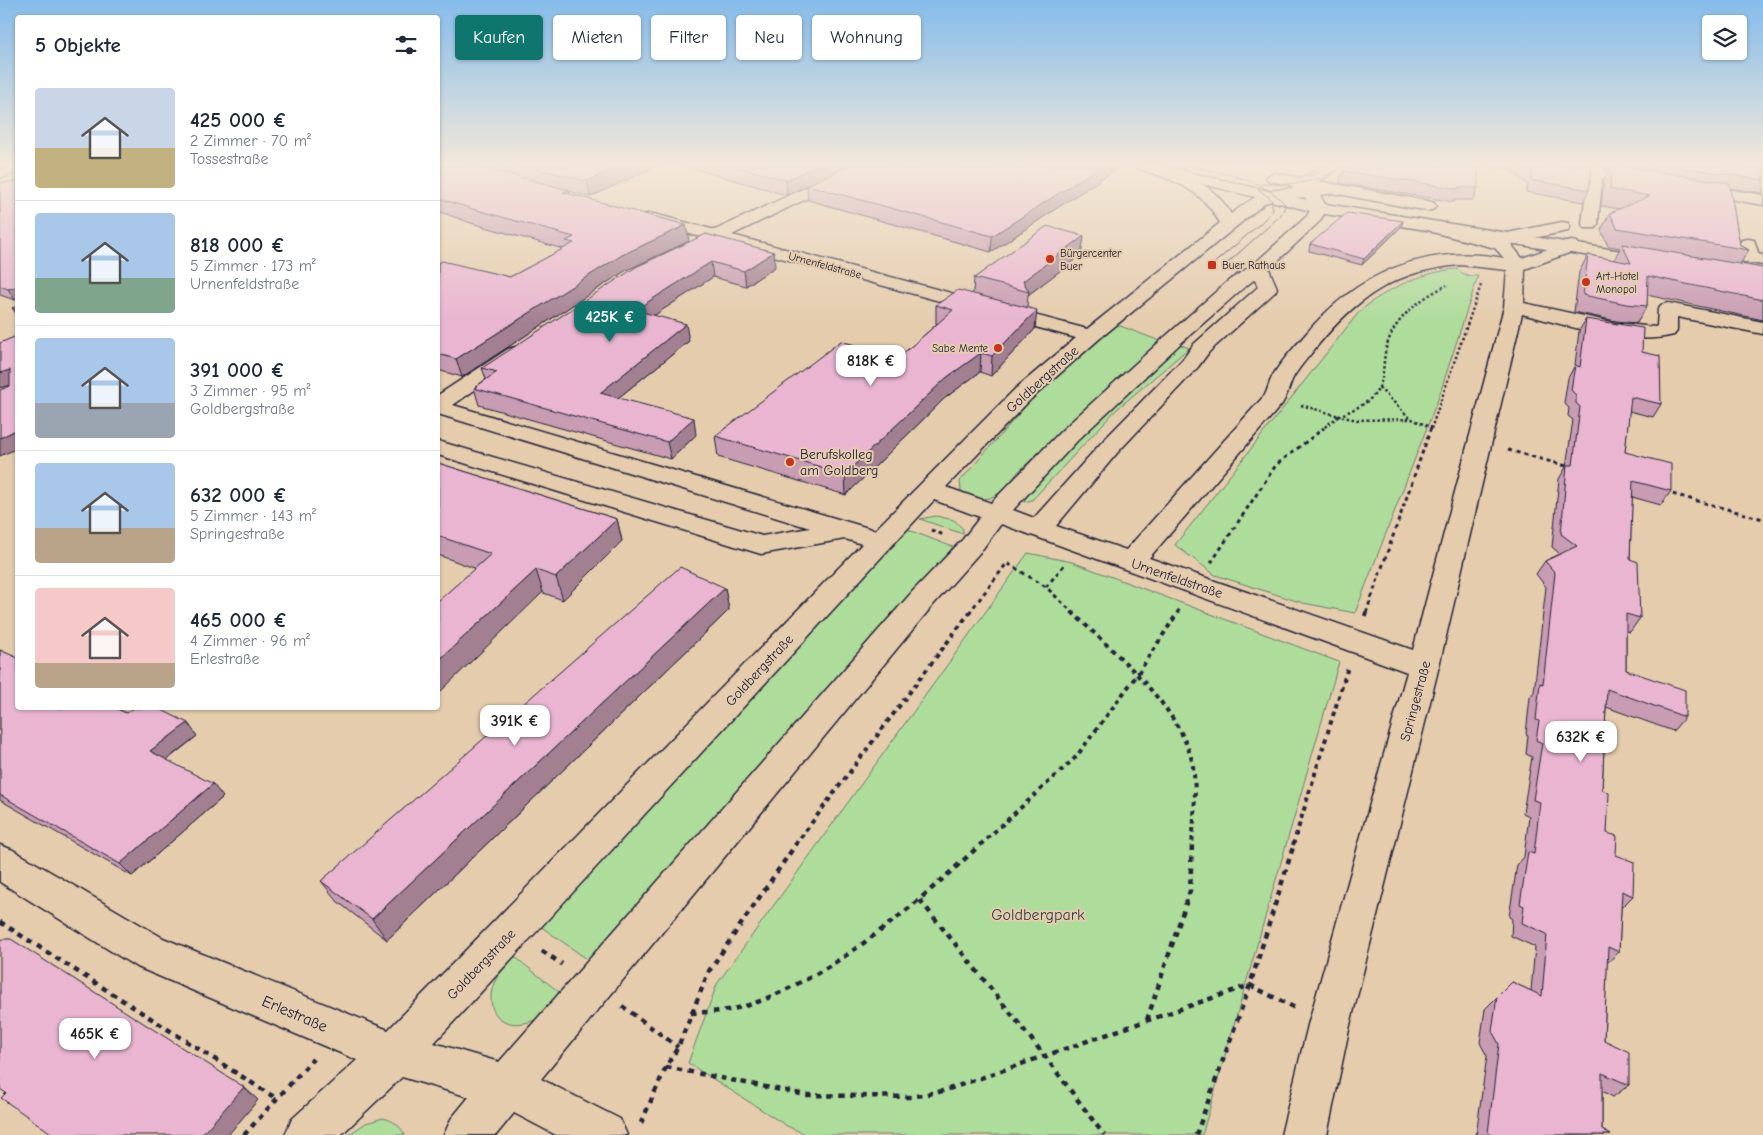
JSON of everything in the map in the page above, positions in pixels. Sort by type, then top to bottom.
[{"type":"street","name":"Urnenfeldstraße","points":[[651,218],[1091,336]]},
{"type":"street","points":[[692,248],[755,218]]},
{"type":"street","points":[[1226,218],[1228,223]]},
{"type":"street","name":"Goldbergstraße","points":[[308,1135],[395,1054],[1023,394],[1091,336],[1222,231],[1228,223],[1235,218]]},
{"type":"street","points":[[467,1135],[506,1086],[922,598],[972,545],[996,514],[1070,435],[1168,344],[1235,285],[1260,268],[1314,218]]},
{"type":"street","points":[[1380,218],[1504,241],[1571,246],[1674,264]]},
{"type":"street","points":[[1590,224],[1591,218]]},
{"type":"street","points":[[1513,219],[1607,234]]},
{"type":"street","points":[[1504,241],[1562,227]]},
{"type":"street","points":[[1504,241],[1517,266]]},
{"type":"street","points":[[1131,562],[1204,476],[1276,397],[1281,378],[1310,342],[1340,310],[1370,286],[1422,264],[1467,259],[1488,267],[1517,266],[1571,246]]},
{"type":"street","points":[[1694,249],[1754,254]]},
{"type":"street","name":"Springestraße","points":[[1304,1135],[1329,1025],[1481,443],[1514,307],[1517,266]]},
{"type":"street","points":[[1039,529],[1110,447],[1191,364],[1201,348],[1268,288],[1260,268]]},
{"type":"street","points":[[1514,307],[1632,332],[1660,334],[1667,331],[1668,309],[1763,328]]},
{"type":"street","points":[[440,424],[445,404],[530,343]]},
{"type":"street","points":[[445,404],[882,541]]},
{"type":"street","points":[[440,449],[761,545],[850,530]]},
{"type":"street","name":"Urnenfeldstraße","points":[[930,490],[1424,666]]},
{"type":"street","points":[[784,541],[794,534],[796,530],[789,512]]},
{"type":"street","name":"Erlestraße","points":[[0,862],[149,952],[395,1054],[506,1086],[621,1131]]},
{"type":"path","points":[[692,1012],[733,1009],[777,995],[870,939],[920,900],[1076,757],[1137,675],[1276,465],[1339,416],[1369,398],[1379,388],[1386,348],[1400,319],[1415,304],[1434,291],[1488,267]]},
{"type":"path","points":[[1196,1135],[1250,985],[1356,641],[1488,267]]},
{"type":"path","points":[[1379,388],[1412,419],[1432,428]]},
{"type":"path","points":[[1276,397],[1357,420],[1412,419]]},
{"type":"path","points":[[1481,443],[1575,468]]},
{"type":"path","points":[[1659,491],[1763,518]]},
{"type":"path","points":[[621,1131],[678,1047],[709,971],[797,842],[1007,563],[1046,587],[1137,675],[1175,721],[1191,755],[1195,795],[1190,891],[1147,1020]]},
{"type":"path","points":[[920,900],[1044,1055],[1104,1135]]},
{"type":"path","points":[[0,922],[277,1099]]},
{"type":"path","points":[[666,1067],[806,1095],[911,1097],[943,1091],[1250,985],[1329,1025]]},
{"type":"path","points":[[244,1135],[339,1030]]},
{"type":"green space","points":[[1457,269],[1467,275],[1478,276],[1438,399],[1355,613],[1303,603],[1215,575],[1175,545],[1359,312],[1380,296],[1405,283],[1431,274]]},
{"type":"green space","points":[[1115,324],[1160,341],[1019,471],[1001,492],[987,499],[979,499],[961,491],[960,481],[1039,391]]},
{"type":"green space","points":[[1179,344],[1189,348],[1116,410],[1032,500],[1024,502],[1021,498],[1107,411]]},
{"type":"green space","points":[[936,516],[954,520],[963,529],[963,534],[920,519]]},
{"type":"green space","points":[[906,529],[953,547],[597,966],[540,926]]},
{"type":"green space","name":"Goldbergpark","points":[[1028,553],[1072,562],[1339,662],[1202,1135],[807,1135],[787,1126],[688,1063],[717,984]]},
{"type":"green space","points":[[515,957],[569,1000],[542,1017],[530,1022],[514,1024],[500,1018],[492,1006],[492,990],[499,974]]},
{"type":"green space","points":[[383,1118],[396,1124],[405,1135],[348,1135],[366,1123]]},
{"type":"building","points":[[0,218],[15,218],[15,288],[8,289],[0,286]]},
{"type":"building","points":[[505,218],[660,218],[686,225],[622,255],[456,359],[440,355],[440,262],[510,277],[574,243],[566,241],[574,237]]},
{"type":"building","points":[[927,218],[1020,218],[992,236]]},
{"type":"building","points":[[1341,218],[1382,218],[1403,221],[1364,259],[1310,244]]},
{"type":"building","points":[[1612,218],[1735,218],[1740,245],[1749,250],[1617,228]]},
{"type":"building","points":[[1047,226],[1084,236],[1023,281],[1029,292],[974,278]]},
{"type":"building","points":[[706,234],[774,252],[744,271],[711,262],[635,310],[686,324],[600,393],[694,418],[667,442],[474,388],[497,372],[482,368],[636,267]]},
{"type":"building","points":[[1622,244],[1763,268],[1763,300],[1648,276],[1647,306],[1626,304],[1583,295],[1588,255],[1631,263]]},
{"type":"building","points":[[958,290],[1037,310],[992,356],[981,353],[946,378],[845,474],[715,436],[841,341],[898,358],[953,310],[936,305]]},
{"type":"building","points":[[1586,319],[1643,328],[1642,352],[1660,356],[1661,404],[1631,397],[1625,452],[1671,464],[1671,491],[1633,481],[1630,559],[1638,562],[1640,618],[1626,614],[1626,670],[1685,690],[1685,717],[1607,689],[1602,790],[1609,793],[1607,833],[1617,836],[1616,855],[1634,862],[1633,896],[1622,891],[1619,952],[1608,947],[1604,1040],[1629,1052],[1629,1085],[1602,1073],[1602,1130],[1611,1135],[1492,1135],[1488,1133],[1499,1044],[1492,1031],[1497,997],[1512,982],[1542,996],[1547,934],[1522,923],[1524,906],[1520,904],[1528,852],[1534,854],[1540,802],[1533,800],[1542,743],[1536,740],[1539,721],[1536,720],[1540,683],[1543,684],[1555,573],[1545,561],[1577,546],[1561,534],[1567,465],[1573,465],[1580,407],[1576,403],[1576,395],[1571,390],[1575,365],[1580,367]]},
{"type":"building","points":[[15,337],[15,430],[0,438],[0,390],[10,386],[10,370],[0,373],[0,343]]},
{"type":"building","points":[[440,464],[617,519],[556,577],[536,570],[440,659],[440,599],[491,554],[440,537]]},
{"type":"building","points":[[680,567],[725,588],[372,919],[321,881]]},
{"type":"building","points":[[0,650],[15,657],[15,710],[119,710],[126,713],[131,710],[162,710],[188,723],[150,751],[213,784],[120,864],[0,795]]},
{"type":"building","points":[[2,939],[11,939],[244,1087],[200,1135],[54,1135],[1,1098],[6,1093],[0,1089],[0,941]]},
{"type":"tram line","points":[[1212,265],[1266,218]]},
{"type":"tram line","points":[[1222,268],[1278,218]]},
{"type":"place","name":"Bürgercenter Buer","points":[[1050,259]]},
{"type":"place","name":"Buer Rathaus","points":[[1212,265]]},
{"type":"place","name":"Art-Hotel Monopol","points":[[1586,282]]},
{"type":"place","name":"Sabe Mente","points":[[998,348]]},
{"type":"place","name":"Berufskolleg am Goldberg","points":[[790,462]]}]
